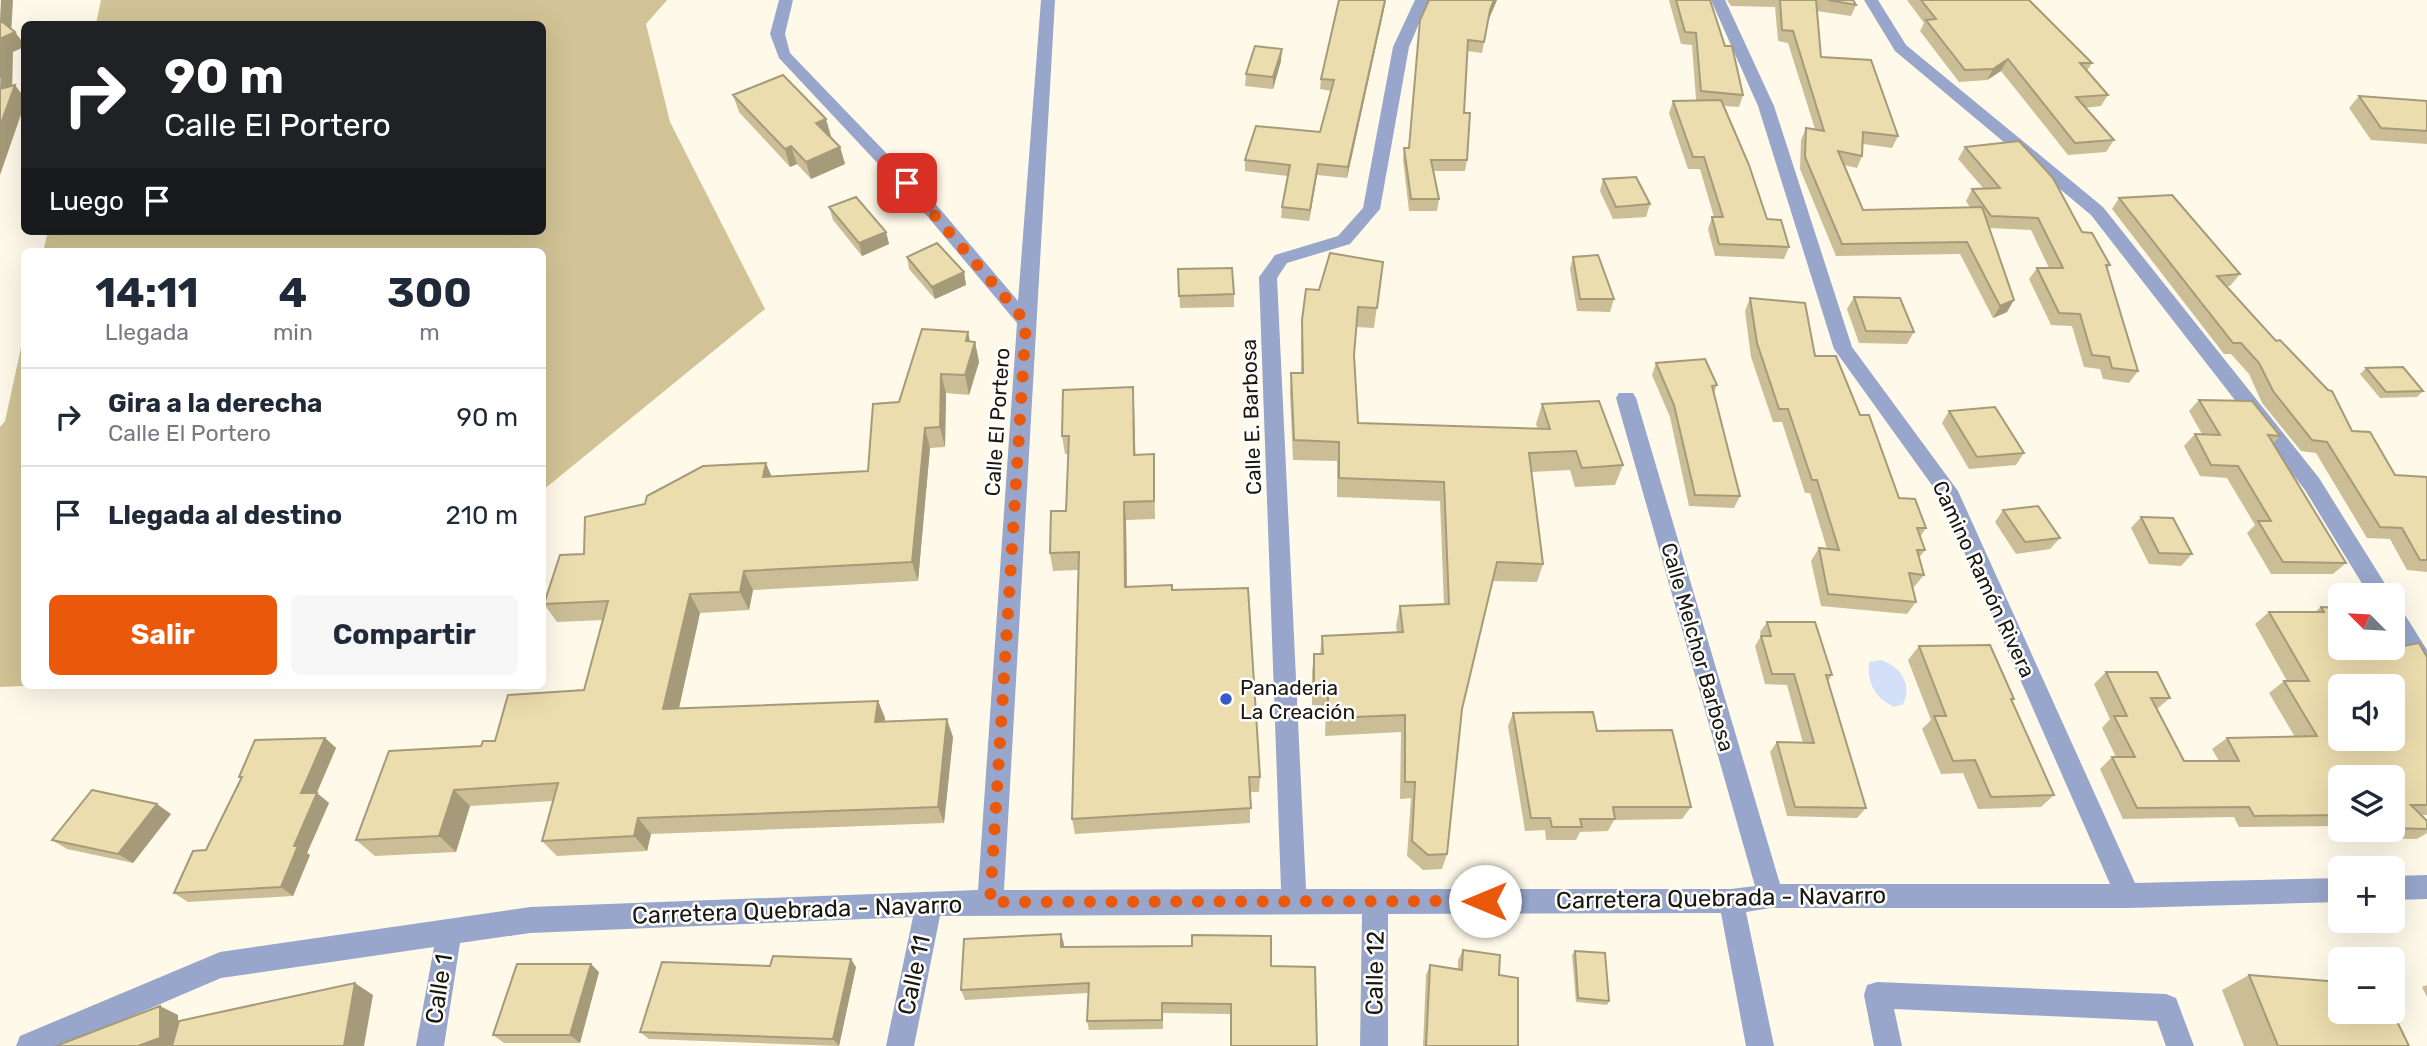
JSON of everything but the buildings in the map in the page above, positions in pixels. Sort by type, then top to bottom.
[{"type":"street","name":"Calle El Portero","points":[[786,0],[775,32],[777,44],[784,55],[934,213],[1026,322],[990,902]]},
{"type":"street","points":[[1026,322],[1048,0]]},
{"type":"street","name":"Calle E. Barbosa","points":[[1294,900],[1268,277],[1281,259],[1344,240],[1371,209],[1401,47],[1422,0]]},
{"type":"street","name":"Camino Ramón Rivera","points":[[1718,0],[1766,106],[1843,349],[1948,491],[2128,896]]},
{"type":"street","points":[[1871,0],[1900,47],[2097,211],[2312,484],[2374,583]]},
{"type":"street","name":"Calle Melchor Barbosa","points":[[1626,397],[1771,896]]},
{"type":"street","points":[[2405,635],[2427,670]]},
{"type":"street","points":[[2405,888],[2427,887]]},
{"type":"street","name":"Carretera Quebrada - Navarro","points":[[30,1046],[220,965],[530,920],[990,902],[1731,901],[1771,896],[2128,896],[2328,890]]},
{"type":"street","name":"Calle 12","points":[[1374,1046],[1376,900]]},
{"type":"street","points":[[1731,901],[1760,1046]]},
{"type":"street","name":"Calle 11","points":[[900,1046],[929,905]]},
{"type":"street","name":"Calle 1","points":[[430,1046],[449,933]]},
{"type":"street","points":[[1888,1046],[1877,995],[2166,1008],[2180,1046]]},
{"type":"shaded area","points":[[101,0],[667,0],[646,24],[670,122],[765,309],[546,488],[546,248],[44,248],[47,235],[546,235],[546,21],[97,21]]},
{"type":"shaded area","points":[[21,348],[21,686],[0,687],[0,427],[5,421]]},
{"type":"water","points":[[1881,660],[1894,667],[1903,677],[1906,697],[1903,704],[1894,707],[1877,694],[1871,683],[1869,662]]},
{"type":"place","name":"Panaderia La Creación","points":[[1226,699]]},
{"type":"route","points":[[907,183],[1026,322],[990,902],[1485,901]]}]
